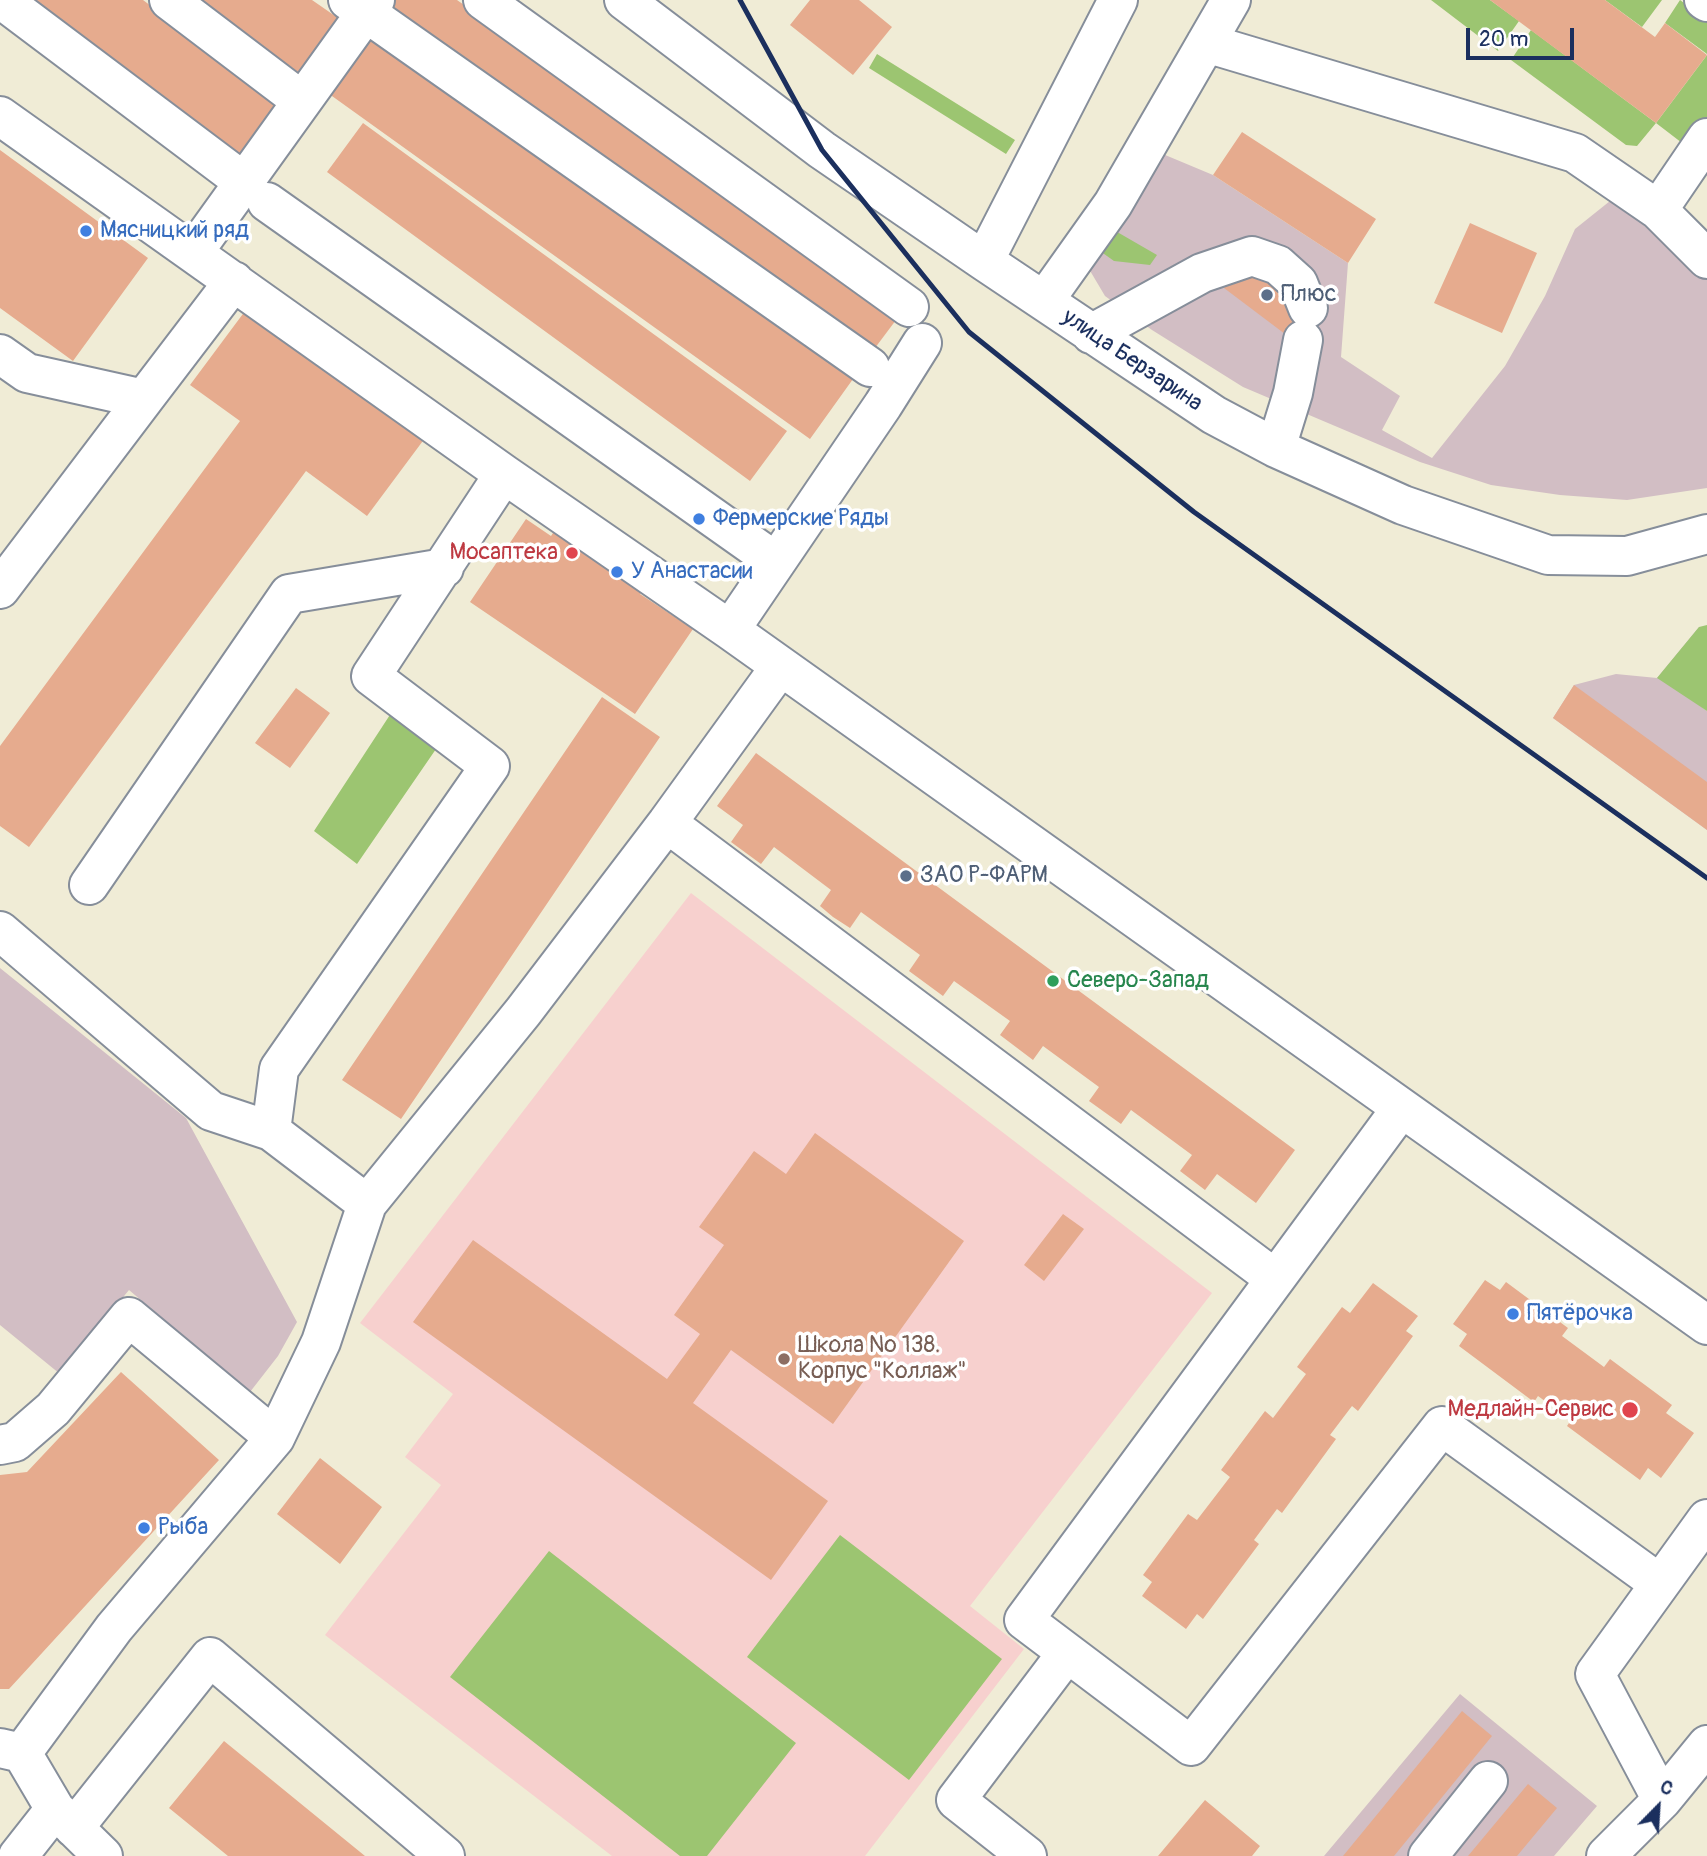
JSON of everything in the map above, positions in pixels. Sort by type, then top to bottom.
[{"type":"street","points":[[2,0],[256,192],[776,562]]},
{"type":"street","points":[[169,0],[302,101]]},
{"type":"street","points":[[482,0],[909,307]]},
{"type":"street","name":"улица Берзарина","points":[[624,0],[822,149],[984,261],[1213,415],[1276,448],[1403,505],[1548,555],[1626,556],[1707,534]]},
{"type":"street","points":[[984,261],[1118,0]]},
{"type":"street","points":[[1044,302],[1113,204],[1231,0]]},
{"type":"street","points":[[193,253],[256,192],[302,101],[363,4],[870,367]]},
{"type":"street","points":[[1206,43],[1575,153],[1658,210],[1707,259]]},
{"type":"street","points":[[0,116],[504,474],[730,630],[1400,1110],[1707,1325]]},
{"type":"street","points":[[1658,210],[1707,138]]},
{"type":"street","points":[[1091,334],[1202,273],[1252,256],[1278,265],[1298,284],[1306,324],[1293,393],[1276,448]]},
{"type":"street","points":[[0,589],[234,281]]},
{"type":"street","points":[[730,630],[922,343]]},
{"type":"street","points":[[0,354],[27,373],[144,399]]},
{"type":"street","points":[[271,1131],[279,1069],[490,766],[371,676],[504,474]]},
{"type":"street","points":[[89,885],[289,594],[444,568]]},
{"type":"street","points":[[103,1856],[65,1818],[11,1750],[275,1438],[321,1342],[367,1204],[523,1012],[667,823],[780,667]]},
{"type":"street","points":[[667,823],[1274,1278]]},
{"type":"street","points":[[0,932],[211,1111],[271,1131],[367,1204]]},
{"type":"street","points":[[1400,1110],[1024,1620],[1191,1746],[1442,1426],[1660,1584]]},
{"type":"street","points":[[0,1445],[15,1442],[53,1409],[128,1317],[275,1438]]},
{"type":"street","points":[[1662,1800],[1595,1674],[1707,1519]]},
{"type":"street","points":[[1027,1856],[957,1800],[1067,1653]]},
{"type":"street","points":[[18,1856],[65,1818],[210,1657],[445,1856]]},
{"type":"street","points":[[1606,1856],[1662,1800],[1707,1745]]},
{"type":"street","points":[[1428,1856],[1488,1781]]},
{"type":"shaded area","points":[[1158,152],[1213,175],[1348,263],[1341,357],[1400,396],[1382,430],[1432,458],[1505,366],[1545,296],[1575,229],[1620,193],[1670,204],[1707,230],[1707,488],[1627,500],[1560,495],[1491,485],[1420,462],[1243,387],[1152,330],[1105,296],[1089,269]]},
{"type":"shaded area","points":[[1699,627],[1690,698],[1707,711],[1707,830],[1553,718],[1574,685],[1616,674],[1657,678]]},
{"type":"shaded area","name":"Школа № 138. Корпус \"Коллаж\"","points":[[691,893],[1212,1293],[970,1606],[1024,1649],[865,1856],[612,1856],[325,1635],[441,1485],[405,1457],[453,1394],[360,1323]]},
{"type":"shaded area","points":[[0,968],[186,1118],[297,1322],[278,1356],[250,1392],[129,1290],[60,1374],[0,1325]]},
{"type":"shaded area","points":[[1460,1694],[1597,1806],[1554,1856],[1324,1856]]},
{"type":"green space","points":[[1431,0],[1490,0],[1519,21],[1498,51]]},
{"type":"green space","points":[[1605,0],[1662,0],[1642,27]]},
{"type":"green space","points":[[1680,0],[1707,20],[1707,54],[1665,23]]},
{"type":"green space","points":[[1531,30],[1656,123],[1637,146],[1626,145],[1511,60]]},
{"type":"green space","points":[[877,54],[1015,140],[1006,154],[869,68]]},
{"type":"green space","points":[[1707,55],[1707,119],[1686,146],[1656,123]]},
{"type":"green space","points":[[1112,229],[1157,255],[1150,265],[1114,261],[1100,251]]},
{"type":"green space","points":[[1707,625],[1707,711],[1657,678],[1699,627]]},
{"type":"green space","points":[[401,698],[447,733],[357,864],[314,831]]},
{"type":"green space","points":[[840,1535],[1002,1659],[909,1780],[747,1657]]},
{"type":"green space","points":[[549,1551],[796,1743],[707,1856],[680,1856],[450,1677]]},
{"type":"building","points":[[30,0],[143,0],[284,106],[244,159]]},
{"type":"building","points":[[198,0],[312,0],[338,18],[298,72]]},
{"type":"building","points":[[392,0],[457,0],[899,316],[872,352],[388,6]]},
{"type":"building","points":[[810,0],[859,0],[892,27],[853,75],[790,25]]},
{"type":"building","points":[[1490,0],[1605,0],[1655,37],[1665,23],[1707,55],[1656,123]]},
{"type":"building","points":[[367,31],[853,379],[810,439],[325,91]]},
{"type":"building","points":[[363,123],[787,431],[750,481],[327,172]]},
{"type":"building","points":[[1242,132],[1376,219],[1348,263],[1213,175]]},
{"type":"building","points":[[0,150],[148,258],[73,361],[0,308]]},
{"type":"building","points":[[1470,223],[1537,253],[1502,333],[1434,303]]},
{"type":"building","name":"Плюс","points":[[1249,256],[1310,302],[1285,334],[1224,288]]},
{"type":"building","points":[[254,299],[431,430],[367,516],[306,471],[29,847],[0,826],[0,746],[240,421],[190,385]]},
{"type":"building","points":[[526,519],[551,536],[559,524],[647,583],[640,594],[693,629],[635,714],[470,602]]},
{"type":"building","points":[[1574,685],[1707,782],[1707,830],[1553,718]]},
{"type":"building","points":[[296,688],[330,713],[290,768],[255,743]]},
{"type":"building","points":[[602,697],[660,737],[401,1119],[342,1080]]},
{"type":"building","points":[[756,753],[1295,1150],[1256,1203],[1217,1174],[1205,1190],[1180,1171],[1192,1155],[1131,1110],[1121,1124],[1089,1101],[1099,1087],[1043,1046],[1033,1060],[1000,1035],[1010,1021],[954,981],[943,996],[909,971],[920,955],[861,912],[850,928],[833,917],[820,906],[831,890],[774,847],[761,864],[731,842],[743,825],[717,806]]},
{"type":"building","points":[[815,1133],[964,1241],[833,1424],[731,1350],[693,1403],[828,1501],[771,1580],[413,1322],[473,1240],[667,1379],[700,1334],[674,1315],[724,1245],[699,1227],[754,1151],[786,1174]]},
{"type":"building","points":[[1063,1214],[1084,1229],[1044,1281],[1024,1265]]},
{"type":"building","points":[[1485,1280],[1500,1290],[1506,1282],[1568,1328],[1562,1336],[1604,1367],[1610,1359],[1672,1405],[1666,1413],[1694,1433],[1661,1478],[1648,1468],[1640,1480],[1567,1426],[1571,1420],[1538,1396],[1534,1402],[1459,1346],[1467,1334],[1453,1324]]},
{"type":"building","points":[[1373,1283],[1418,1316],[1406,1331],[1413,1336],[1358,1411],[1352,1406],[1330,1435],[1336,1439],[1282,1513],[1277,1509],[1254,1540],[1259,1544],[1203,1619],[1197,1614],[1186,1629],[1142,1596],[1152,1582],[1143,1575],[1188,1514],[1197,1520],[1230,1477],[1221,1470],[1265,1411],[1273,1418],[1306,1374],[1297,1367],[1342,1307],[1350,1313]]},
{"type":"building","points":[[121,1372],[219,1460],[9,1689],[0,1689],[0,1475],[27,1472]]},
{"type":"building","points":[[320,1458],[382,1507],[340,1564],[277,1514]]},
{"type":"building","points":[[1462,1711],[1492,1736],[1394,1856],[1343,1856]]},
{"type":"building","points":[[224,1741],[365,1856],[228,1856],[169,1808]]},
{"type":"building","points":[[1528,1784],[1557,1808],[1517,1856],[1468,1856]]},
{"type":"building","points":[[1205,1800],[1260,1846],[1252,1856],[1158,1856]]},
{"type":"railway","points":[[740,0],[822,150],[969,332],[1194,512],[1707,878]]},
{"type":"place","name":"Мясницкий ряд","points":[[86,231]]},
{"type":"place","name":"Плюс","points":[[1267,295]]},
{"type":"place","name":"Фермерские Ряды","points":[[699,519]]},
{"type":"place","name":"Мосаптека","points":[[572,553]]},
{"type":"place","name":"У Анастасии","points":[[617,572]]},
{"type":"place","name":"ЗАО Р-ФАРМ","points":[[906,876]]},
{"type":"place","name":"Северо-Запад","points":[[1053,981]]},
{"type":"place","name":"Пятёрочка","points":[[1513,1314]]},
{"type":"place","name":"Школа № 138. Корпус \"Коллаж\"","points":[[784,1359]]},
{"type":"place","name":"Медлайн-Сервис","points":[[1630,1410]]},
{"type":"place","name":"Рыба","points":[[144,1528]]}]
